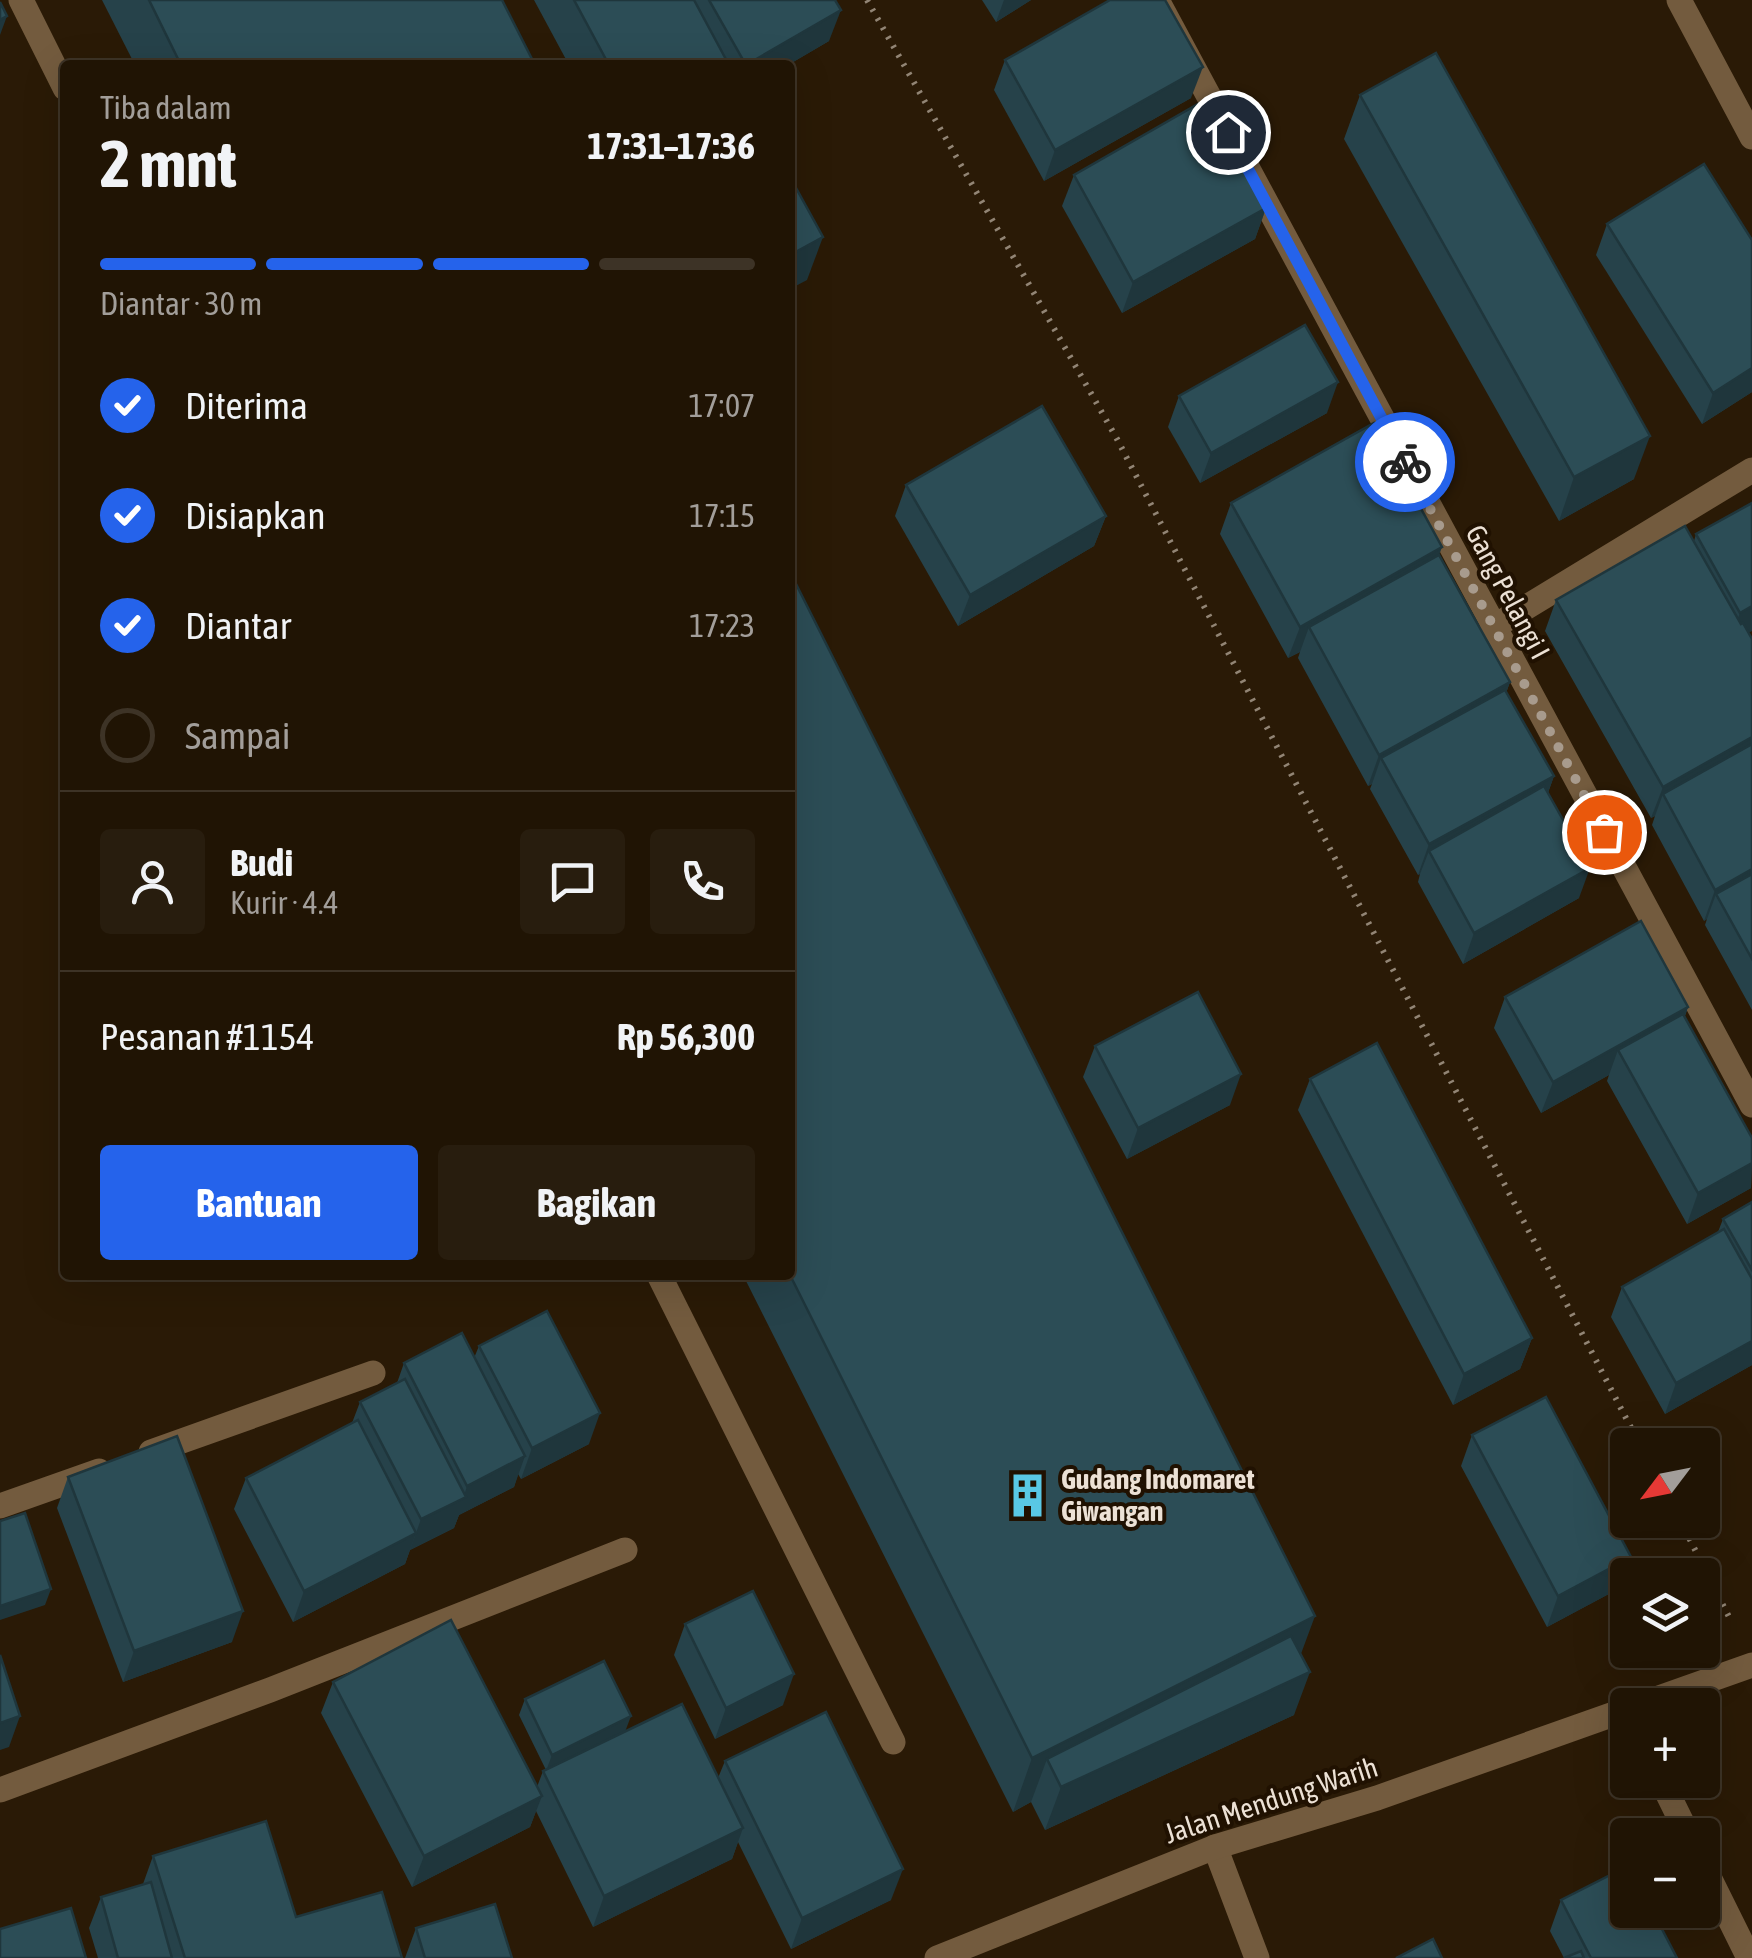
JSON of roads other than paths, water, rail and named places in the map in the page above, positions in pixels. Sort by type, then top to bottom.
[{"type":"street","points":[[21,0],[60,78]]},
{"type":"street","name":"Gang Pelangi I","points":[[1157,0],[1752,1106]]},
{"type":"street","points":[[1680,0],[1752,136]]},
{"type":"street","points":[[1492,628],[1752,470]]},
{"type":"street","points":[[662,1280],[893,1742]]},
{"type":"street","points":[[0,1506],[373,1374]]},
{"type":"street","points":[[0,1790],[270,1690],[625,1550]]},
{"type":"street","name":"Jalan Mendung Warih","points":[[1690,1688],[1751,1666]]},
{"type":"street","name":"Jalan Mendung Warih","points":[[937,1958],[1214,1847],[1377,1798],[1610,1717]]},
{"type":"street","points":[[1214,1847],[1257,1958]]},
{"type":"street","points":[[1720,1900],[1749,1958]]},
{"type":"place","name":"Gudang Indomaret Giwangan","points":[[1028,1495]]}]
